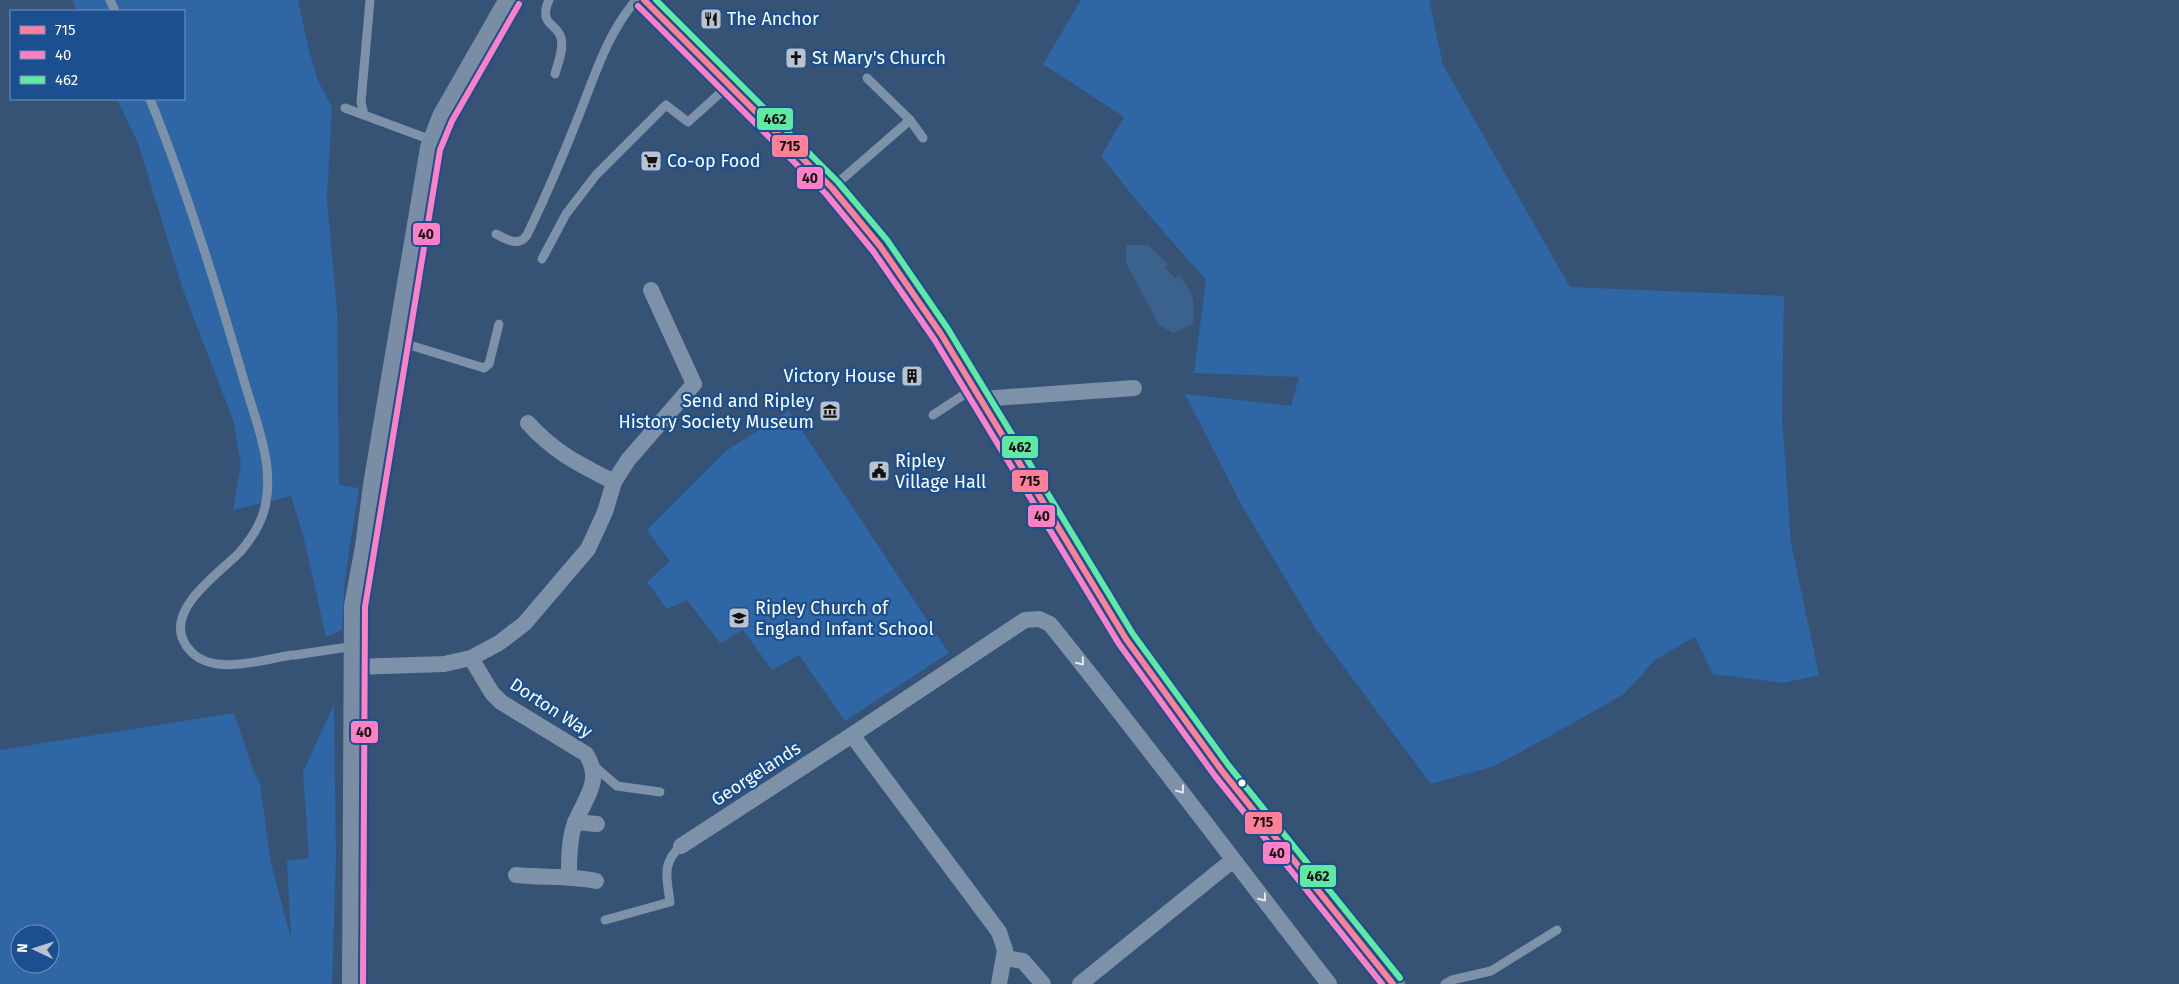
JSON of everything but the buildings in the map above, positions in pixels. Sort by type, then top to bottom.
[{"type":"main road","points":[[354,984],[356,606],[428,163],[434,141],[444,117],[511,0]]},
{"type":"main road","points":[[650,2],[832,188],[898,270],[977,394],[1121,631],[1159,688],[1267,829],[1393,984]]},
{"type":"street","points":[[355,656],[444,664],[471,658],[499,643],[524,624],[588,549],[605,512],[614,482],[628,460],[694,384],[651,290]]},
{"type":"street","points":[[977,394],[1134,388]]},
{"type":"street","points":[[528,423],[545,442],[566,458],[614,482]]},
{"type":"street","name":"Georgelands","points":[[681,846],[852,736],[1025,620],[1039,619],[1050,624],[1147,744],[1233,860],[1329,984]]},
{"type":"street","name":"Dorton Way","points":[[471,658],[492,693],[501,702],[586,754],[593,764],[592,786],[575,822],[569,854],[569,876]]},
{"type":"street","points":[[852,736],[994,924],[1004,941],[1005,958],[999,984]]},
{"type":"street","points":[[575,822],[597,824]]},
{"type":"street","points":[[1080,984],[1233,860]]},
{"type":"street","points":[[516,876],[547,878],[569,876],[596,881]]},
{"type":"street","points":[[1005,958],[1023,961],[1043,984]]},
{"type":"lane","points":[[364,115],[361,102],[370,0]]},
{"type":"lane","points":[[549,0],[546,7],[547,20],[562,40],[555,74]]},
{"type":"lane","points":[[496,234],[512,242],[523,240],[527,235],[563,157],[602,52],[619,24],[650,2]]},
{"type":"lane","points":[[868,78],[910,120],[923,138]]},
{"type":"lane","points":[[542,259],[566,214],[596,175],[666,105],[688,122],[730,85]]},
{"type":"lane","points":[[150,100],[164,133],[217,288],[262,446],[268,474],[266,504],[261,519],[239,553],[191,600],[182,620],[183,641],[192,652],[203,660],[215,664],[228,665],[294,655],[355,656]]},
{"type":"lane","points":[[345,108],[434,141]]},
{"type":"lane","points":[[832,188],[910,120]]},
{"type":"lane","points":[[400,342],[484,368],[489,364],[499,324]]},
{"type":"lane","points":[[933,415],[977,394]]},
{"type":"lane","points":[[593,764],[617,786],[660,792]]},
{"type":"lane","points":[[605,920],[670,902],[667,867],[669,859],[681,846]]},
{"type":"lane","points":[[1445,984],[1452,980],[1491,971],[1557,930]]},
{"type":"shaded area","points":[[73,0],[298,0],[308,47],[318,81],[332,107],[327,198],[337,312],[339,485],[359,488],[345,578],[342,630],[326,637],[304,539],[291,496],[233,510],[241,464],[233,420],[183,290],[138,143],[117,100],[185,100],[185,10],[76,10]]},
{"type":"shaded area","points":[[1081,0],[1429,0],[1443,65],[1570,287],[1784,296],[1782,416],[1791,543],[1819,675],[1784,683],[1713,674],[1695,637],[1656,659],[1624,694],[1575,722],[1495,766],[1431,784],[1315,628],[1242,506],[1185,394],[1291,406],[1299,377],[1194,373],[1206,280],[1141,206],[1101,156],[1124,117],[1043,64]]},
{"type":"shaded area","points":[[1126,245],[1148,245],[1168,264],[1165,267],[1175,278],[1179,275],[1191,293],[1194,309],[1193,324],[1173,333],[1159,325],[1126,263]]},
{"type":"shaded area","points":[[789,411],[949,653],[845,721],[799,655],[772,670],[743,630],[720,643],[687,600],[667,609],[647,582],[670,561],[647,530],[726,451]]},
{"type":"shaded area","points":[[334,704],[336,857],[332,984],[0,984],[0,750],[234,713],[253,770],[260,784],[271,863],[291,939],[287,861],[309,858],[303,772]]},
{"type":"transit line","name":"715","points":[[644,0],[832,188],[880,246],[941,334],[1126,639],[1222,771],[1393,984]]},
{"type":"transit line","name":"462","points":[[656,0],[838,182],[887,240],[948,329],[1133,634],[1229,766],[1400,978]]},
{"type":"transit line","name":"40","points":[[363,984],[365,607],[440,150],[452,121],[519,4]]},
{"type":"transit line","name":"40","points":[[638,6],[826,194],[873,251],[934,339],[1119,644],[1215,776],[1382,984]]},
{"type":"place","name":"The Anchor","points":[[711,19]]},
{"type":"place","name":"St Mary's Church","points":[[796,58]]},
{"type":"place","name":"Co-op Food","points":[[651,161]]},
{"type":"place","name":"Victory House","points":[[912,376]]},
{"type":"place","name":"Send and Ripley History Society Museum","points":[[830,411]]},
{"type":"place","name":"Ripley Village Hall","points":[[879,471]]},
{"type":"place","name":"Ripley Church of England Infant School","points":[[739,618]]}]
